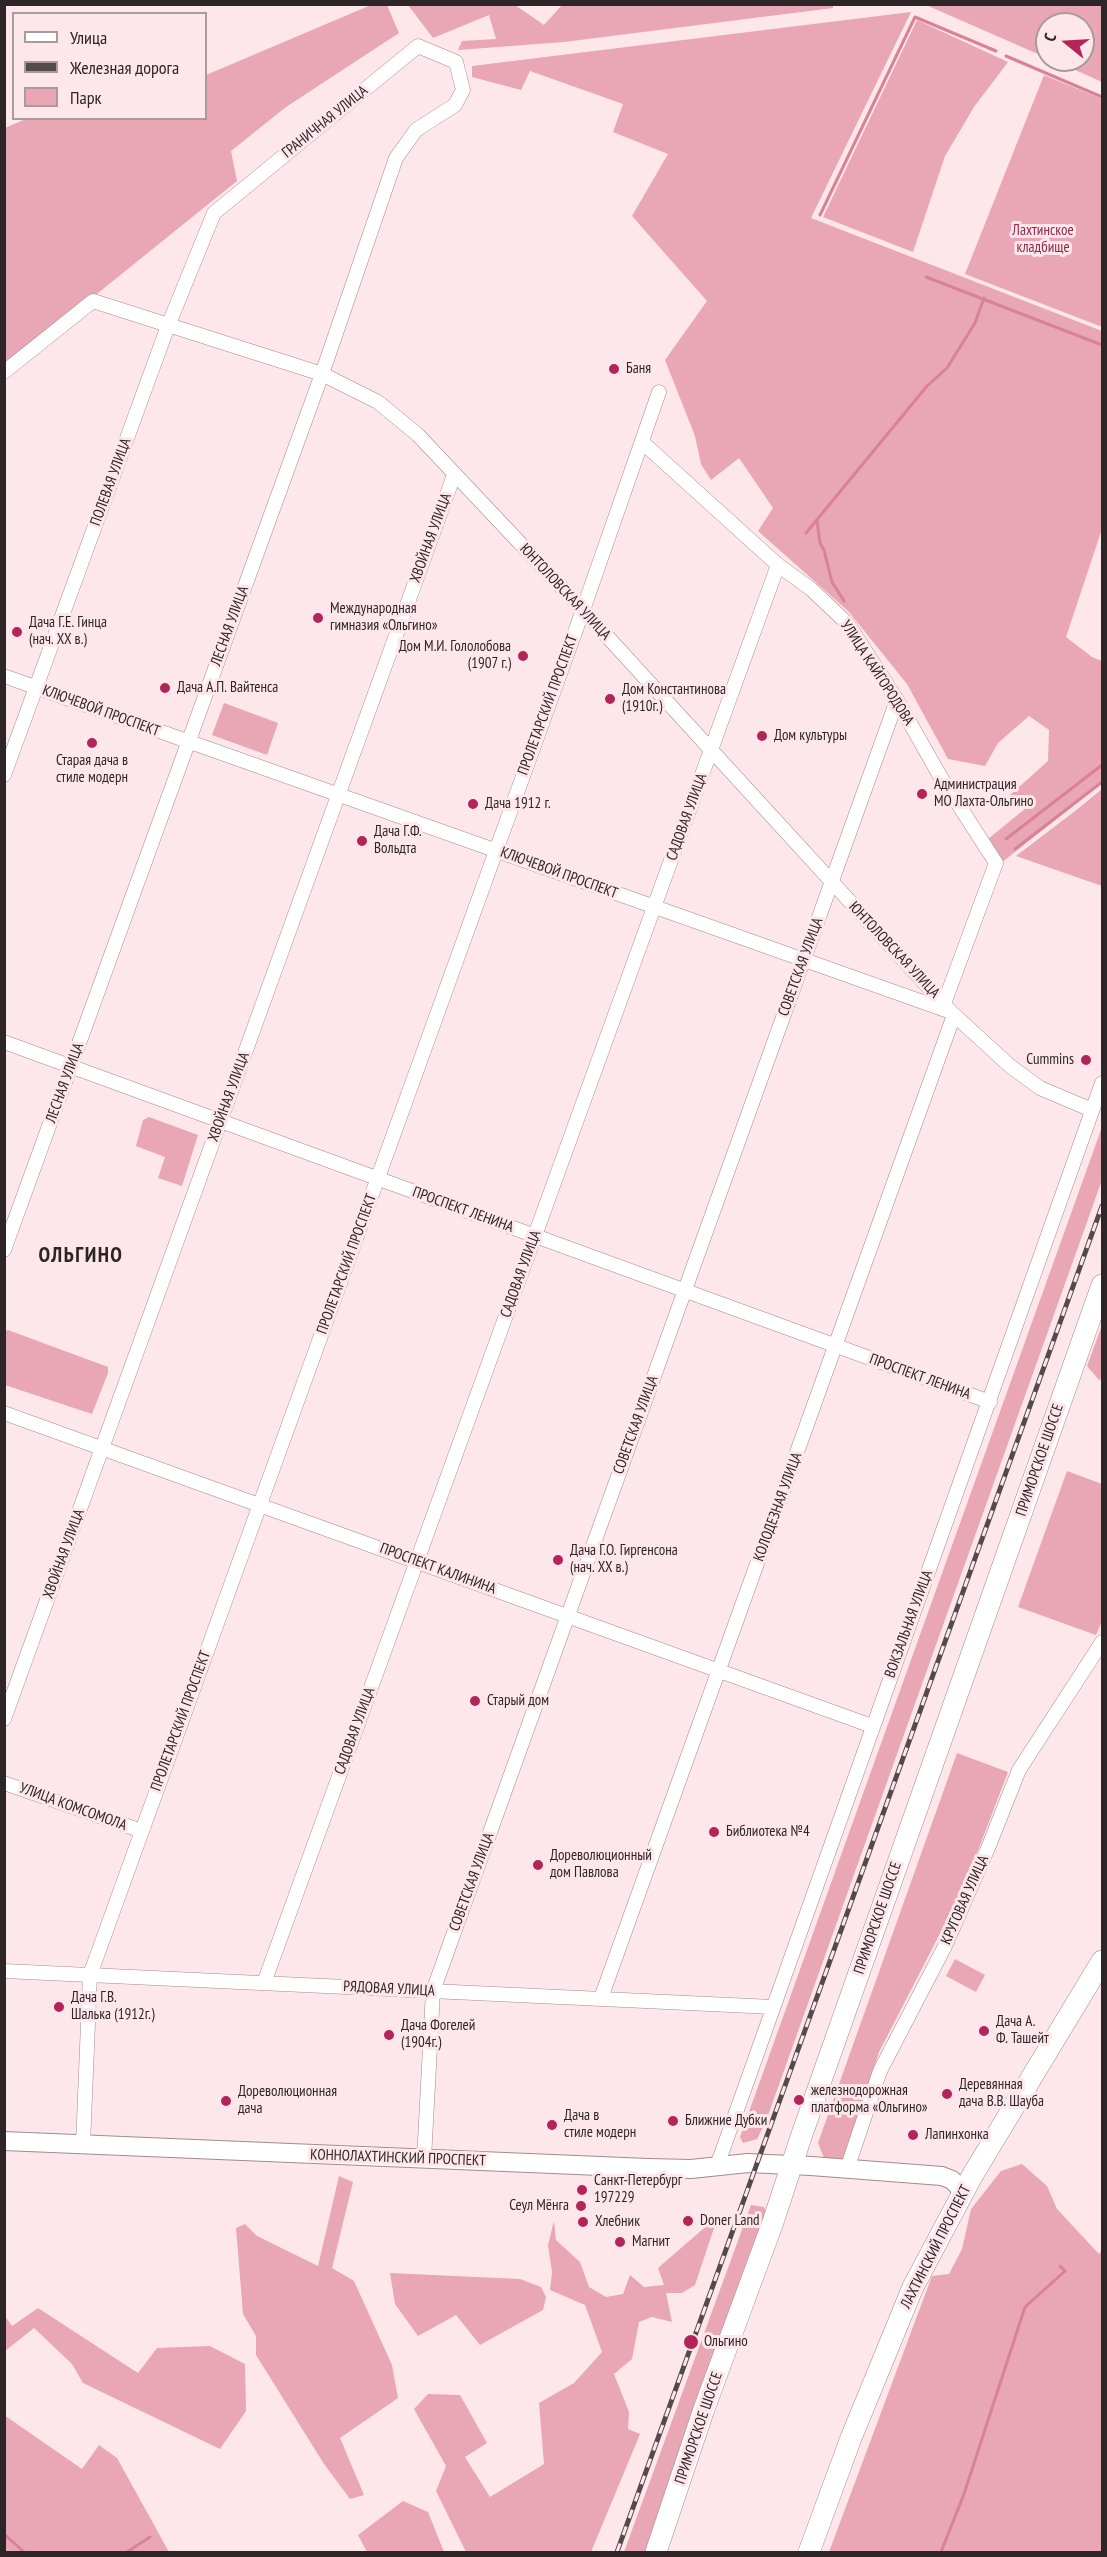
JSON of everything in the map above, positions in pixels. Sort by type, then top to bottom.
[{"type":"main road","name":"ПРИМОРСКОЕ ШОССЕ","points":[[656,2553],[704,2409],[769,2233],[1102,1285]]},
{"type":"main road","name":"ЛАХТИНСКИЙ ПРОСПЕКТ","points":[[809,2553],[851,2438],[913,2287],[961,2196],[1102,1961]]},
{"type":"main road","name":"КОННОЛАХТИНСКИЙ ПРОСПЕКТ","points":[[4,2141],[691,2169],[748,2163],[791,2165],[942,2176],[952,2180],[959,2187],[961,2196]]},
{"type":"street","name":"ГРАНИЧНАЯ УЛИЦА","points":[[232,197],[418,46]]},
{"type":"street","name":"ЛЕСНАЯ УЛИЦА","points":[[4,1250],[322,374],[396,158],[416,130],[455,105],[463,90],[456,62],[418,46]]},
{"type":"street","name":"ПОЛЕВАЯ УЛИЦА","points":[[4,775],[168,326],[214,213],[232,197]]},
{"type":"street","name":"ЮНТОЛОВСКАЯ УЛИЦА","points":[[4,372],[93,301],[322,374],[378,402],[418,435],[583,610],[948,1011]]},
{"type":"street","name":"ПРОЛЕТАРСКИЙ ПРОСПЕКТ","points":[[83,2145],[90,1975],[583,610],[659,392]]},
{"type":"street","name":"УЛИЦА КАЙГОРОДОВА","points":[[642,442],[778,565],[811,589],[848,624],[897,700],[940,777],[996,863]]},
{"type":"street","name":"ХВОЙНАЯ УЛИЦА","points":[[4,1719],[454,475]]},
{"type":"street","name":"САДОВАЯ УЛИЦА","points":[[264,1983],[778,565]]},
{"type":"street","name":"КЛЮЧЕВОЙ ПРОСПЕКТ","points":[[4,676],[948,1011],[1010,1066],[1040,1088],[1092,1110]]},
{"type":"street","name":"СОВЕТСКАЯ УЛИЦА","points":[[424,2159],[433,1990],[897,700]]},
{"type":"street","name":"КОЛОДЕЗНАЯ УЛИЦА","points":[[601,1998],[835,1346],[996,863]]},
{"type":"street","name":"ПРОСПЕКТ ЛЕНИНА","points":[[4,1042],[990,1402]]},
{"type":"street","name":"ВОКЗАЛЬНАЯ УЛИЦА","points":[[717,2166],[1102,1083]]},
{"type":"street","name":"ПРОСПЕКТ КАЛИНИНА","points":[[4,1413],[872,1726]]},
{"type":"street","name":"КРУГОВАЯ УЛИЦА","points":[[847,2169],[880,2071],[945,1946],[988,1848],[1018,1770],[1102,1642]]},
{"type":"street","name":"УЛИЦА КОМСОМОЛА","points":[[4,1783],[142,1831]]},
{"type":"street","name":"РЯДОВАЯ УЛИЦА","points":[[4,1971],[773,2007]]},
{"type":"green space","points":[[833,4],[833,8],[564,42],[458,50],[462,41],[496,39],[489,15],[433,38],[408,5],[515,5],[544,25],[562,5]]},
{"type":"green space","points":[[371,5],[387,5],[399,33],[286,107],[231,151],[237,181],[5,368],[5,128],[23,120],[207,120],[207,75]]},
{"type":"green space","points":[[926,5],[1102,5],[1102,82],[1080,72],[1095,72],[1095,12],[1035,12],[1035,53]]},
{"type":"green space","points":[[911,12],[811,218],[1102,331],[1102,529],[1066,637],[1092,657],[1102,661],[1102,783],[1001,863],[988,839],[1026,808],[1018,805],[1010,795],[1048,761],[1049,730],[1029,716],[998,743],[985,766],[948,759],[907,684],[849,612],[758,531],[773,508],[739,458],[711,480],[701,464],[695,436],[665,360],[707,301],[632,216],[668,154],[613,132],[623,104],[530,71],[521,90],[472,77],[472,66]]},
{"type":"green space","points":[[917,20],[1008,62],[974,107],[945,156],[913,252],[823,217]]},
{"type":"green space","name":"Лахтинское кладбище","points":[[1044,75],[1102,99],[1102,327],[965,274]]},
{"type":"green space","points":[[224,703],[278,723],[267,755],[212,735]]},
{"type":"green space","points":[[1102,789],[1102,886],[1016,856],[1075,811]]},
{"type":"green space","points":[[149,1117],[198,1135],[182,1186],[158,1178],[165,1157],[136,1146],[143,1120]]},
{"type":"green space","points":[[1102,1127],[1102,1180],[766,2121],[757,2139],[743,2143],[740,2137]]},
{"type":"green space","points":[[1102,1325],[1102,1373],[1100,1381],[1087,1366]]},
{"type":"green space","points":[[8,1330],[108,1367],[108,1373],[92,1414],[5,1385],[5,1331]]},
{"type":"green space","points":[[1067,1471],[1102,1484],[1102,1621],[1096,1635],[1018,1607]]},
{"type":"green space","points":[[957,1753],[1008,1772],[964,1887],[879,2052],[845,2161],[826,2163],[818,2143]]},
{"type":"green space","points":[[955,1959],[985,1975],[976,1992],[946,1976]]},
{"type":"green space","points":[[1022,2164],[1047,2186],[1057,2209],[1099,2254],[1102,2250],[1102,2552],[829,2552],[932,2276],[949,2274],[962,2249],[971,2209],[1001,2171]]},
{"type":"green space","points":[[339,2176],[353,2182],[332,2268],[354,2281],[392,2365],[398,2398],[340,2438],[364,2495],[350,2499],[324,2464],[256,2355],[256,2336],[243,2314],[236,2228],[245,2224],[257,2236],[318,2266]]},
{"type":"green space","points":[[751,2205],[764,2207],[768,2216],[647,2552],[624,2552]]},
{"type":"green space","points":[[718,2216],[695,2285],[682,2293],[666,2293],[672,2322],[652,2317],[639,2322],[632,2359],[614,2374],[629,2412],[628,2429],[640,2434],[591,2552],[466,2552],[436,2491],[446,2466],[414,2409],[428,2394],[460,2395],[487,2443],[465,2457],[490,2497],[544,2464],[539,2403],[574,2383],[602,2352],[585,2305],[550,2290],[552,2272],[548,2245],[554,2221],[556,2240],[580,2262],[589,2287],[606,2297],[623,2294],[630,2275],[644,2287],[664,2285],[658,2268]]},
{"type":"green space","points":[[390,2273],[520,2279],[541,2287],[546,2297],[543,2310],[480,2345],[456,2315],[418,2336],[395,2304]]},
{"type":"green space","points":[[38,2308],[138,2373],[157,2348],[210,2346],[245,2364],[246,2411],[220,2449],[83,2383],[72,2364],[34,2328],[5,2351],[5,2316],[12,2326]]},
{"type":"green space","points":[[4,2415],[82,2469],[99,2445],[117,2458],[169,2552],[5,2552]]},
{"type":"green space","points":[[403,2501],[428,2512],[444,2552],[367,2552],[358,2535]]},
{"type":"waterway","points":[[820,215],[915,17],[996,51]]},
{"type":"waterway","points":[[1006,56],[1102,97]]},
{"type":"waterway","points":[[926,277],[1102,345]]},
{"type":"waterway","points":[[806,533],[927,386],[947,368],[975,323],[984,298]]},
{"type":"waterway","points":[[817,520],[820,543],[832,582],[844,601]]},
{"type":"waterway","points":[[1006,839],[1102,765]]},
{"type":"waterway","points":[[1015,849],[1102,782]]},
{"type":"waterway","points":[[941,2552],[964,2494],[1025,2307],[1065,2271],[1060,2266]]},
{"type":"waterway","points":[[4,2534],[24,2552]]},
{"type":"waterway","points":[[127,2552],[150,2537]]},
{"type":"railway","points":[[617,2552],[1102,1206]]},
{"type":"place","name":"Баня","points":[[614,369]]},
{"type":"place","name":"Международная гимназия «Ольгино»","points":[[318,618]]},
{"type":"place","name":"Дача Г.Е. Гинца (нач. XX в.)","points":[[17,632]]},
{"type":"place","name":"Дом М.И. Гололобова (1907 г.)","points":[[523,656]]},
{"type":"place","name":"Дача А.П. Вайтенса","points":[[165,688]]},
{"type":"place","name":"Дом Константинова (1910г.)","points":[[610,699]]},
{"type":"place","name":"Дом культуры","points":[[762,736]]},
{"type":"place","name":"Старая дача в стиле модерн","points":[[92,743]]},
{"type":"place","name":"Администрация МО Лахта-Ольгино","points":[[922,794]]},
{"type":"place","name":"Дача 1912 г.","points":[[473,804]]},
{"type":"place","name":"Дача Г.Ф. Вольдта","points":[[362,841]]},
{"type":"place","name":"Cummins","points":[[1086,1060]]},
{"type":"place","name":"Дача Г.О. Гиргенсона (нач. XX в.)","points":[[558,1560]]},
{"type":"place","name":"Старый дом","points":[[475,1701]]},
{"type":"place","name":"Библиотека №4","points":[[714,1832]]},
{"type":"place","name":"Дореволюционный дом Павлова","points":[[538,1865]]},
{"type":"place","name":"Дача Г.В. Шалька (1912г.)","points":[[59,2007]]},
{"type":"place","name":"Дача А. Ф. Ташейт","points":[[984,2031]]},
{"type":"place","name":"Дача Фогелей (1904г.)","points":[[389,2035]]},
{"type":"place","name":"Деревянная дача В.В. Шауба","points":[[947,2094]]},
{"type":"place","name":"железнодорожная платформа «Ольгино»","points":[[799,2100]]},
{"type":"place","name":"Дореволюционная дача","points":[[226,2101]]},
{"type":"place","name":"Ближние Дубки","points":[[673,2121]]},
{"type":"place","name":"Дача в стиле модерн","points":[[552,2125]]},
{"type":"place","name":"Лапинхонка","points":[[913,2135]]},
{"type":"place","name":"Санкт-Петербург 197229","points":[[582,2190]]},
{"type":"place","name":"Сеул Мёнга","points":[[581,2206]]},
{"type":"place","name":"Doner Land","points":[[688,2221]]},
{"type":"place","name":"Хлебник","points":[[583,2222]]},
{"type":"place","name":"Магнит","points":[[620,2242]]},
{"type":"place","name":"Ольгино","points":[[691,2342]]},
{"type":"district","name":"ОЛЬГИНО","points":[[81,1256]]}]
